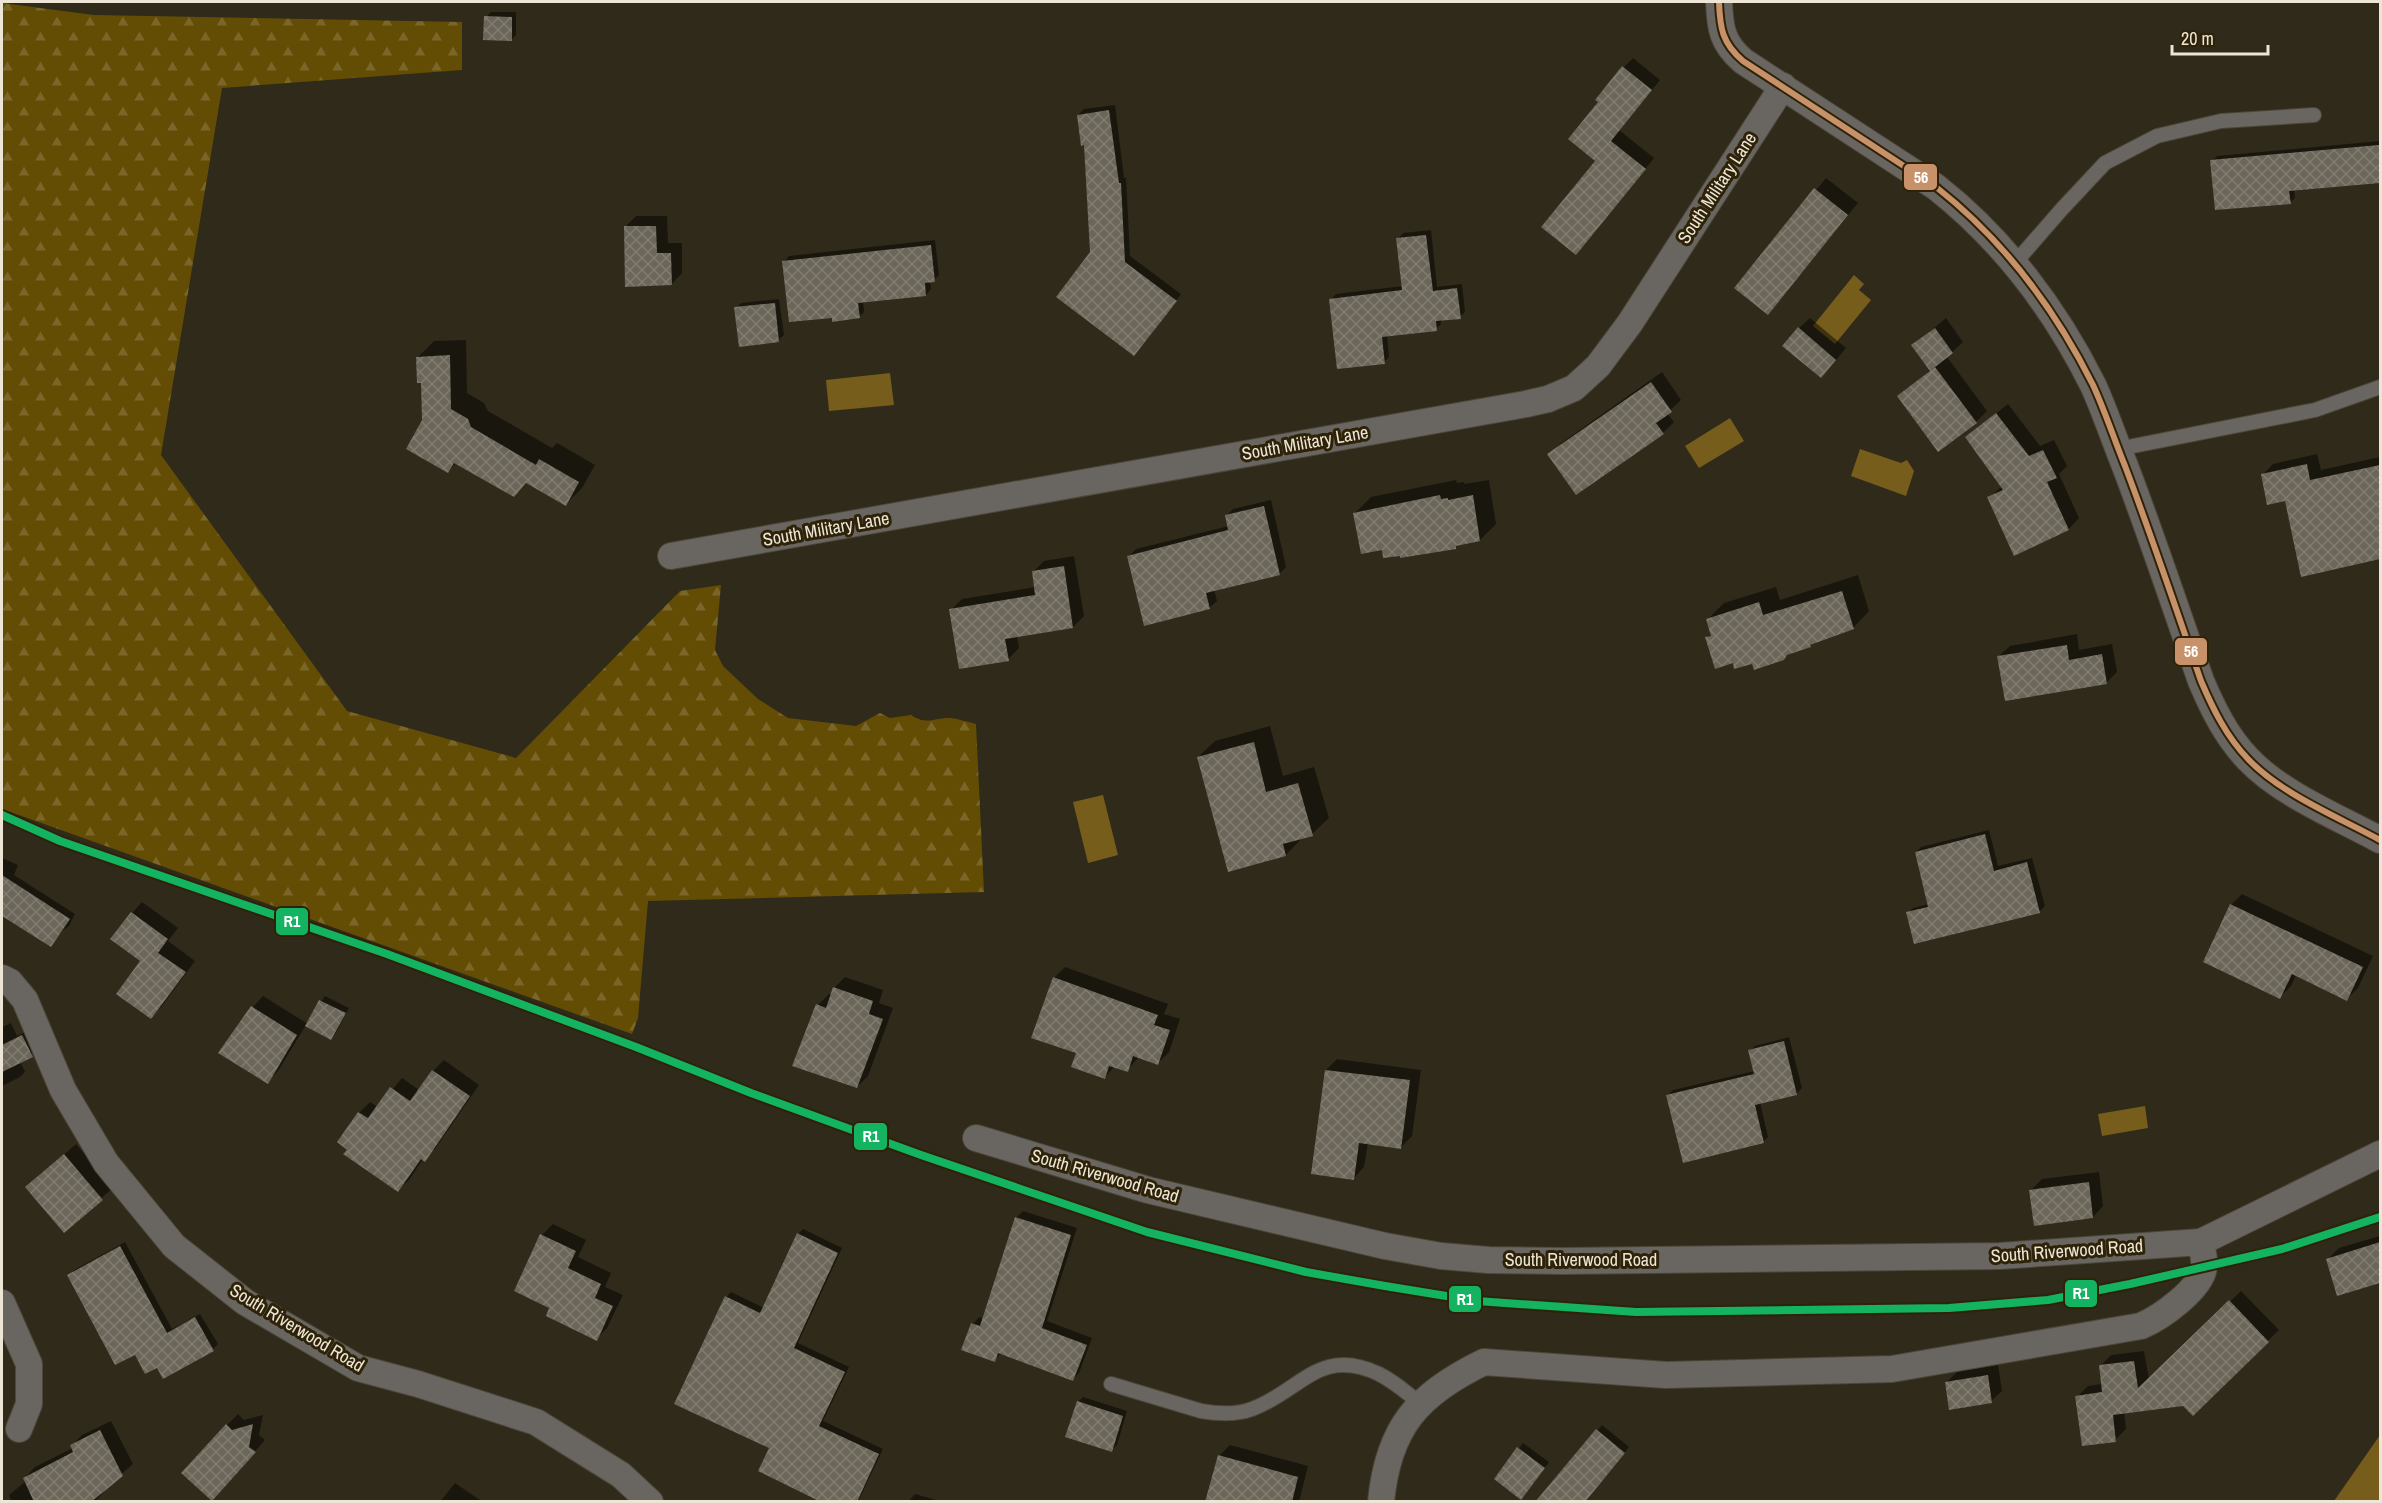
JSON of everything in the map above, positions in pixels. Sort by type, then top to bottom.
[{"type":"street","points":[[1719,2],[1722,30],[1732,51],[1743,61],[1936,187],[1983,227],[2014,264],[2062,331],[2093,386],[2118,448],[2201,681],[2228,735],[2248,759],[2270,779],[2380,840]]},
{"type":"street","name":"South Military Lane","points":[[671,556],[1548,399],[1574,388],[1598,366],[1630,323],[1783,86]]},
{"type":"street","name":"South Riverwood Road","points":[[2,978],[10,982],[25,1000],[63,1090],[106,1163],[174,1246],[245,1302],[358,1368],[418,1384],[536,1422],[621,1475],[650,1502]]},
{"type":"street","name":"South Riverwood Road","points":[[976,1138],[1148,1190],[1385,1246],[1442,1256],[1477,1259],[1563,1261],[2000,1256],[2201,1242],[2380,1154]]},
{"type":"street","points":[[1381,1502],[1384,1474],[1392,1444],[1413,1411],[1462,1373],[1484,1362],[1666,1375],[1892,1369],[2141,1326],[2157,1320],[2193,1287],[2205,1267],[2201,1242]]},
{"type":"street","points":[[2,1303],[29,1364],[29,1404],[19,1429]]},
{"type":"lane","points":[[2014,264],[2105,164],[2157,136],[2222,121],[2314,115]]},
{"type":"lane","points":[[2118,448],[2315,410],[2380,387]]},
{"type":"lane","points":[[1111,1384],[1215,1414],[1240,1413],[1263,1405],[1323,1368],[1344,1365],[1380,1375],[1421,1404]]},
{"type":"green space","points":[[2,3],[94,15],[462,22],[462,70],[222,88],[161,455],[347,711],[516,758],[680,591],[721,585],[715,650],[723,666],[758,699],[788,718],[856,726],[880,713],[890,718],[911,715],[922,720],[951,718],[976,724],[984,892],[648,901],[638,1018],[632,1034],[2,809]]},
{"type":"shaded area","points":[[1854,275],[1864,284],[1859,290],[1871,300],[1835,344],[1813,326]]},
{"type":"shaded area","points":[[890,373],[894,405],[829,411],[826,380]]},
{"type":"shaded area","points":[[1730,418],[1744,441],[1699,468],[1685,446]]},
{"type":"shaded area","points":[[1860,449],[1901,463],[1907,460],[1914,471],[1906,496],[1851,476]]},
{"type":"shaded area","points":[[1103,795],[1118,855],[1088,863],[1073,802]]},
{"type":"shaded area","points":[[2145,1106],[2148,1128],[2102,1136],[2098,1114]]},
{"type":"shaded area","points":[[2380,1435],[2380,1501],[2334,1501]]},
{"type":"building","points":[[484,16],[512,17],[512,41],[483,40]]},
{"type":"building","points":[[1622,66],[1652,90],[1611,141],[1646,169],[1576,255],[1541,227],[1595,161],[1568,139],[1598,102],[1595,100]]},
{"type":"building","points":[[1109,110],[1119,183],[1121,183],[1125,262],[1177,301],[1134,356],[1056,297],[1090,252],[1084,145],[1081,146],[1077,115]]},
{"type":"building","points":[[2379,145],[2380,183],[2289,191],[2291,204],[2215,210],[2210,160]]},
{"type":"building","points":[[1814,188],[1848,215],[1768,315],[1734,288]]},
{"type":"building","points":[[624,226],[656,226],[657,253],[671,253],[672,285],[625,287]]},
{"type":"building","points":[[1426,235],[1433,291],[1457,288],[1461,319],[1436,321],[1437,331],[1382,337],[1385,364],[1337,369],[1329,299],[1402,290],[1396,238]]},
{"type":"building","points":[[931,245],[935,282],[925,283],[926,296],[858,303],[860,318],[832,322],[832,318],[789,322],[782,261]]},
{"type":"building","points":[[775,303],[779,342],[739,347],[734,307]]},
{"type":"building","points":[[1798,327],[1836,360],[1821,378],[1782,346]]},
{"type":"building","points":[[1935,328],[1953,353],[1930,371],[1911,345]]},
{"type":"building","points":[[450,355],[451,409],[468,419],[471,427],[536,465],[539,459],[579,482],[566,506],[526,483],[514,497],[454,463],[448,473],[406,449],[422,420],[421,383],[417,383],[416,357]]},
{"type":"building","points":[[1935,367],[1977,423],[1938,452],[1897,396]]},
{"type":"building","points":[[1651,382],[1672,412],[1656,423],[1664,434],[1576,495],[1547,454]]},
{"type":"building","points":[[1996,413],[2029,456],[2043,450],[2057,478],[2047,482],[2069,530],[2014,556],[1987,497],[2003,490],[1965,437]]},
{"type":"building","points":[[2307,464],[2310,480],[2380,465],[2380,559],[2301,577],[2285,501],[2267,505],[2261,474]]},
{"type":"building","points":[[1440,495],[1441,499],[1448,498],[1448,500],[1473,495],[1480,541],[1456,546],[1456,549],[1400,558],[1400,556],[1383,558],[1382,550],[1361,554],[1353,513]]},
{"type":"building","points":[[1264,506],[1280,575],[1206,593],[1210,609],[1144,626],[1127,556],[1228,530],[1225,515]]},
{"type":"building","points":[[1064,566],[1073,628],[1005,639],[1009,661],[959,669],[949,609],[1035,595],[1032,571]]},
{"type":"building","points":[[1842,591],[1854,629],[1787,655],[1784,660],[1754,670],[1752,664],[1734,669],[1733,663],[1715,669],[1705,637],[1711,636],[1706,619],[1759,602],[1763,615]]},
{"type":"building","points":[[2067,645],[2069,660],[2102,654],[2107,684],[2005,701],[1997,656]]},
{"type":"building","points":[[1254,742],[1266,792],[1298,783],[1313,836],[1283,844],[1286,856],[1228,872],[1197,757]]},
{"type":"building","points":[[1985,834],[1994,871],[2027,862],[2040,913],[1914,944],[1906,912],[1928,907],[1915,852]]},
{"type":"building","points":[[2,875],[70,919],[51,947],[2,916]]},
{"type":"building","points":[[2230,904],[2363,967],[2347,1001],[2292,974],[2280,999],[2203,962]]},
{"type":"building","points":[[131,912],[168,939],[158,953],[186,972],[151,1019],[116,994],[140,961],[110,939]]},
{"type":"building","points":[[1053,977],[1158,1015],[1154,1025],[1170,1030],[1158,1065],[1133,1056],[1128,1072],[1109,1066],[1105,1079],[1071,1067],[1076,1053],[1031,1038]]},
{"type":"building","points":[[833,987],[873,1001],[869,1014],[883,1019],[857,1088],[792,1066],[816,1004],[826,1008]]},
{"type":"building","points":[[319,1000],[346,1013],[331,1040],[305,1026]]},
{"type":"building","points":[[251,1006],[297,1035],[268,1084],[218,1053]]},
{"type":"building","points":[[22,1035],[33,1057],[2,1072],[2,1045]]},
{"type":"building","points":[[1784,1041],[1797,1095],[1755,1105],[1764,1143],[1683,1163],[1666,1095],[1754,1074],[1748,1050]]},
{"type":"building","points":[[432,1070],[470,1096],[425,1162],[421,1159],[398,1192],[343,1154],[347,1150],[337,1142],[358,1112],[368,1118],[390,1087],[410,1101]]},
{"type":"building","points":[[1325,1070],[1410,1080],[1401,1149],[1359,1143],[1354,1180],[1311,1174]]},
{"type":"building","points":[[64,1154],[103,1200],[64,1233],[25,1187]]},
{"type":"building","points":[[2089,1182],[2093,1218],[2034,1226],[2029,1190]]},
{"type":"building","points":[[1015,1217],[1071,1235],[1042,1328],[1087,1345],[1073,1381],[998,1353],[995,1362],[961,1350],[971,1323],[980,1326]]},
{"type":"building","points":[[797,1233],[838,1253],[794,1348],[845,1372],[819,1426],[879,1454],[857,1502],[821,1502],[758,1471],[769,1448],[674,1404],[725,1296],[760,1313]]},
{"type":"building","points":[[540,1234],[576,1251],[568,1268],[601,1284],[595,1298],[613,1306],[597,1341],[546,1316],[549,1308],[514,1291]]},
{"type":"building","points":[[2380,1242],[2380,1283],[2337,1296],[2326,1259]]},
{"type":"building","points":[[120,1246],[167,1333],[195,1317],[214,1351],[163,1379],[157,1368],[145,1374],[135,1355],[115,1365],[67,1275]]},
{"type":"building","points":[[2229,1300],[2269,1342],[2193,1416],[2183,1406],[2113,1415],[2116,1442],[2082,1446],[2075,1396],[2102,1392],[2099,1365],[2134,1361],[2138,1388]]},
{"type":"building","points":[[1988,1375],[1992,1403],[1949,1410],[1945,1382]]},
{"type":"building","points":[[1077,1401],[1123,1416],[1112,1452],[1065,1437]]},
{"type":"building","points":[[226,1424],[232,1430],[253,1424],[249,1447],[256,1452],[212,1501],[181,1473]]},
{"type":"building","points":[[1596,1429],[1625,1453],[1585,1502],[1535,1502]]},
{"type":"building","points":[[100,1430],[123,1476],[91,1502],[34,1502],[23,1478],[73,1452],[70,1445]]},
{"type":"building","points":[[1517,1447],[1545,1468],[1521,1500],[1494,1479]]},
{"type":"building","points":[[1218,1455],[1298,1477],[1292,1502],[1205,1502]]},
{"type":"transit line","name":"56","points":[[1719,2],[1720,20],[1726,41],[1743,61],[1936,187],[1983,229],[2025,277],[2062,329],[2093,385],[2145,519],[2201,681],[2227,732],[2261,772],[2293,794],[2380,840]]},
{"type":"transit line","name":"R1","points":[[2,815],[60,841],[387,954],[636,1047],[751,1093],[921,1155],[1147,1232],[1306,1272],[1385,1286],[1477,1301],[1636,1312],[1949,1308],[2048,1300],[2130,1284],[2282,1249],[2380,1217]]}]
